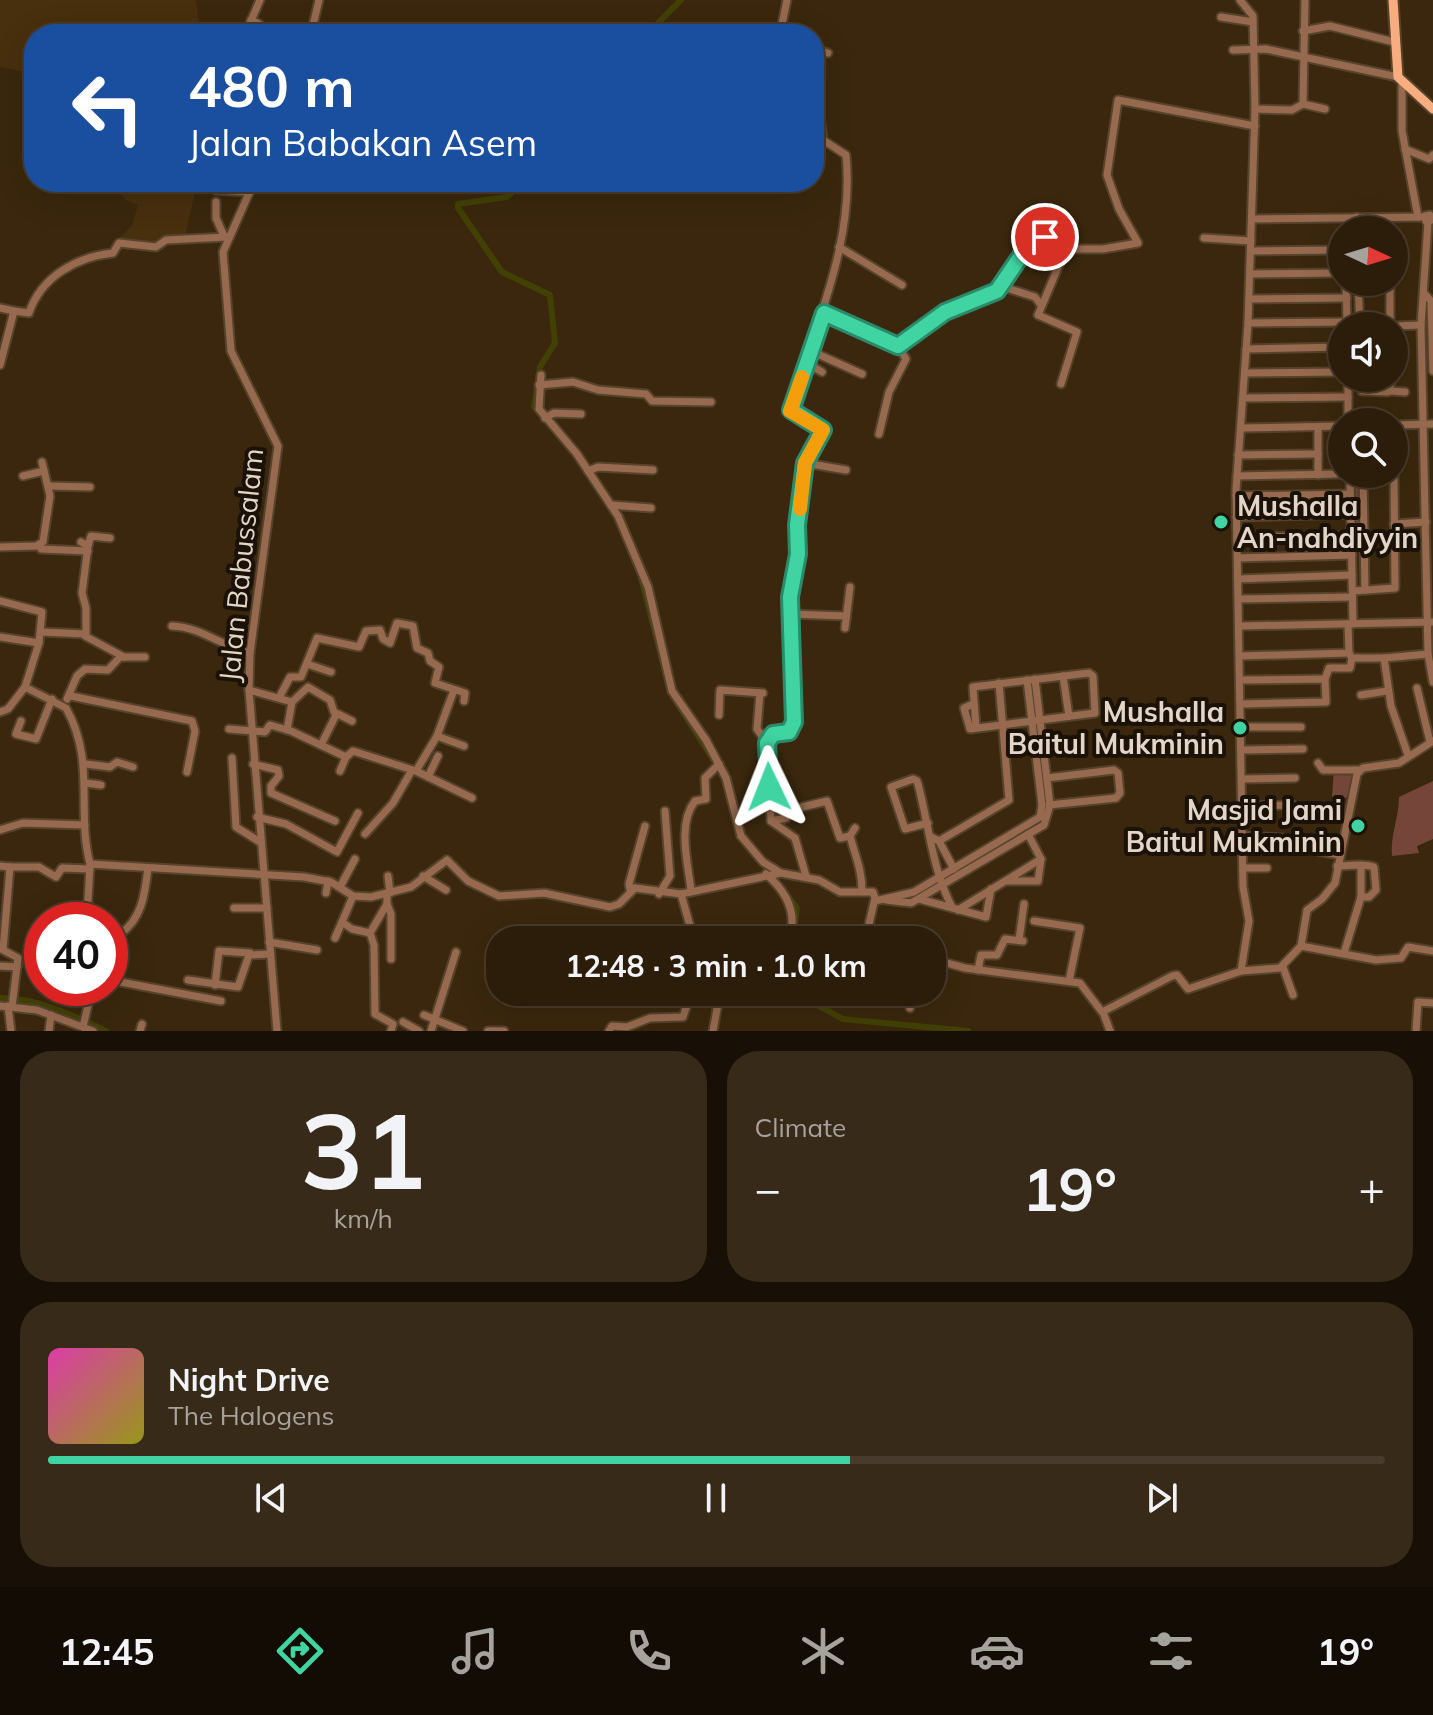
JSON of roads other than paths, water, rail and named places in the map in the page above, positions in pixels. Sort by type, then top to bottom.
[{"type":"main road","points":[[1393,0],[1394,42],[1400,80],[1433,109]]},
{"type":"street","points":[[249,24],[260,0]]},
{"type":"street","points":[[313,24],[319,0]]},
{"type":"street","points":[[782,24],[787,0]]},
{"type":"street","points":[[1240,0],[1253,16],[1255,109],[1248,323],[1236,496],[1242,836],[1249,921],[1241,971]]},
{"type":"street","points":[[1303,104],[1305,0]]},
{"type":"street","points":[[1221,17],[1253,22]]},
{"type":"street","points":[[251,20],[259,24]]},
{"type":"street","points":[[1303,31],[1330,26],[1394,42]]},
{"type":"street","points":[[1233,50],[1253,49],[1400,80],[1405,149],[1428,218],[1421,325],[1429,424],[1426,522],[1430,540],[1428,654],[1433,682]]},
{"type":"street","points":[[824,52],[828,53]]},
{"type":"street","points":[[898,346],[945,312],[997,291],[1022,252],[1035,240],[1045,237],[1067,246],[1103,249],[1138,243],[1119,209],[1107,175],[1118,100],[1255,126]]},
{"type":"street","points":[[1255,109],[1292,110],[1303,104],[1325,109]]},
{"type":"street","points":[[767,743],[773,734],[789,732],[794,722],[790,614],[805,463],[823,430],[790,411],[824,313],[826,289],[847,212],[846,155],[824,141]]},
{"type":"street","points":[[1405,149],[1429,159],[1433,155]]},
{"type":"street","name":"Jalan Babussalam","points":[[250,192],[226,237],[223,252],[231,351],[278,446],[250,653],[249,690],[257,817],[265,874],[277,1031]]},
{"type":"street","points":[[0,308],[29,313],[48,279],[94,255],[113,253],[119,243],[154,248],[166,240],[226,237],[216,218],[216,202]]},
{"type":"street","points":[[1252,219],[1328,218]]},
{"type":"street","points":[[1408,218],[1428,218]]},
{"type":"street","points":[[1204,238],[1251,241]]},
{"type":"street","points":[[1061,384],[1077,332],[1040,319],[1041,305],[1067,246]]},
{"type":"street","points":[[839,247],[902,285]]},
{"type":"street","points":[[1251,251],[1328,250]]},
{"type":"street","points":[[1250,274],[1328,273]]},
{"type":"street","points":[[1000,286],[1035,297],[1041,305]]},
{"type":"street","points":[[1424,293],[1431,304],[1433,371]]},
{"type":"street","points":[[1249,299],[1347,298],[1347,312]]},
{"type":"street","points":[[0,365],[14,311]]},
{"type":"street","points":[[824,313],[898,346],[906,359],[889,392],[879,434]]},
{"type":"street","points":[[1248,323],[1328,324]]},
{"type":"street","points":[[1408,325],[1421,325]]},
{"type":"street","points":[[1246,349],[1328,347]]},
{"type":"street","points":[[811,351],[862,374]]},
{"type":"street","points":[[807,363],[822,372]]},
{"type":"street","points":[[1245,373],[1328,372]]},
{"type":"street","points":[[541,375],[538,406],[611,505],[648,587],[668,681],[731,792],[741,836],[772,874],[791,908],[793,926]]},
{"type":"street","points":[[539,385],[573,382],[598,390],[646,394],[656,402],[711,402]]},
{"type":"street","points":[[1348,392],[1348,408]]},
{"type":"street","points":[[1243,398],[1348,397]]},
{"type":"street","points":[[545,418],[554,413],[581,414]]},
{"type":"street","points":[[1408,425],[1429,424]]},
{"type":"street","points":[[1318,427],[1318,475]]},
{"type":"street","points":[[1241,428],[1328,427]]},
{"type":"street","points":[[1238,455],[1318,454]]},
{"type":"street","points":[[805,463],[846,470]]},
{"type":"street","points":[[23,476],[43,466],[50,486],[49,511],[39,545]]},
{"type":"street","points":[[588,471],[598,467],[653,470]]},
{"type":"street","points":[[1237,476],[1328,475]]},
{"type":"street","points":[[50,486],[90,487]]},
{"type":"street","points":[[1241,704],[1326,702],[1325,679],[1329,668],[1350,668],[1350,488]]},
{"type":"street","points":[[1363,488],[1365,590]]},
{"type":"street","points":[[1239,599],[1352,594],[1395,588],[1394,488]]},
{"type":"street","points":[[1236,496],[1350,494]]},
{"type":"street","points":[[611,505],[651,508]]},
{"type":"street","points":[[1236,517],[1351,514]]},
{"type":"street","points":[[1394,524],[1426,522]]},
{"type":"street","points":[[85,636],[87,615],[82,593],[86,546],[91,536],[110,538]]},
{"type":"street","points":[[1237,537],[1351,536]]},
{"type":"street","points":[[39,545],[41,549],[86,546]]},
{"type":"street","points":[[0,547],[39,545]]},
{"type":"street","points":[[1238,558],[1352,555]]},
{"type":"street","points":[[1238,579],[1352,575]]},
{"type":"street","points":[[845,628],[850,587]]},
{"type":"street","points":[[0,601],[40,610],[41,632],[25,687],[8,709],[0,712]]},
{"type":"street","points":[[790,614],[846,616]]},
{"type":"street","points":[[1240,626],[1430,622]]},
{"type":"street","points":[[280,696],[290,677],[301,677],[317,638],[357,648],[364,632],[380,630],[383,639],[390,643],[397,623],[407,623],[414,628],[417,648],[428,653],[430,661],[439,667],[435,683],[465,693],[464,701]]},
{"type":"street","points":[[172,626],[192,629],[233,649],[250,653]]},
{"type":"street","points":[[41,632],[85,636],[124,657],[145,657]]},
{"type":"street","points":[[0,637],[39,643]]},
{"type":"street","points":[[1240,656],[1384,658],[1428,654]]},
{"type":"street","points":[[63,704],[71,696],[77,676],[85,669],[108,670],[124,657]]},
{"type":"street","points":[[1384,658],[1387,691],[1408,755]]},
{"type":"street","points":[[307,664],[331,672]]},
{"type":"street","points":[[1090,673],[1095,691],[1095,713],[967,727],[964,708],[973,704],[973,687],[1063,676],[1090,673]]},
{"type":"street","points":[[1063,676],[1069,716]]},
{"type":"street","points":[[1241,680],[1325,679]]},
{"type":"street","points":[[1031,680],[1046,805]]},
{"type":"street","points":[[935,839],[1008,802],[999,683]]},
{"type":"street","points":[[25,687],[63,704],[71,717],[86,764],[85,825],[90,866],[88,902]]},
{"type":"street","points":[[287,730],[292,702],[308,687],[330,700],[334,712],[352,721]]},
{"type":"street","points":[[1318,763],[1323,770],[1360,770],[1399,763],[1432,741],[1417,688]]},
{"type":"street","points":[[249,690],[280,696],[292,702]]},
{"type":"street","points":[[365,834],[393,803],[437,736],[454,690]]},
{"type":"street","points":[[719,715],[720,690],[761,693],[757,729],[767,743],[771,821]]},
{"type":"street","points":[[1361,695],[1387,691]]},
{"type":"street","points":[[71,696],[192,721],[196,727],[187,772]]},
{"type":"street","points":[[21,721],[17,735],[36,739],[52,699]]},
{"type":"street","points":[[321,745],[335,717]]},
{"type":"street","points":[[875,901],[906,896],[939,882],[1027,832],[1046,805],[1047,778],[1036,719]]},
{"type":"street","points":[[229,729],[265,732],[270,725],[346,757]]},
{"type":"street","points":[[1242,727],[1301,727]]},
{"type":"street","points":[[437,736],[464,746]]},
{"type":"street","points":[[1043,750],[1063,748]]},
{"type":"street","points":[[1242,750],[1303,749]]},
{"type":"street","points":[[340,771],[346,757],[353,751],[414,770],[472,798]]},
{"type":"street","points":[[428,777],[438,756]]},
{"type":"street","points":[[232,758],[235,826],[260,842]]},
{"type":"street","points":[[86,764],[110,767],[117,762],[133,767]]},
{"type":"street","points":[[253,764],[278,770],[279,776],[271,786],[271,793],[335,821]]},
{"type":"street","points":[[691,890],[686,850],[690,808],[695,801],[706,799],[705,778],[717,765]]},
{"type":"street","points":[[1046,805],[1118,797],[1118,773],[1114,770],[1047,778]]},
{"type":"street","points":[[1103,1012],[1172,976],[1177,975],[1188,989],[1241,971],[1270,972],[1283,967],[1301,946],[1307,910],[1333,887],[1360,770]]},
{"type":"street","points":[[1242,779],[1295,778]]},
{"type":"street","points":[[928,823],[905,829],[891,787],[917,780],[928,823],[954,869]]},
{"type":"street","points":[[86,783],[101,785]]},
{"type":"street","points":[[771,821],[786,818],[786,811],[827,801],[840,838],[853,832],[854,857],[861,867],[862,890]]},
{"type":"street","points":[[1242,806],[1293,805]]},
{"type":"street","points":[[659,894],[670,876],[665,811]]},
{"type":"street","points":[[257,817],[286,824],[337,852],[358,813]]},
{"type":"street","points":[[771,821],[795,838],[806,876]]},
{"type":"street","points":[[0,830],[23,823],[85,825]]},
{"type":"street","points":[[645,826],[630,889],[681,894],[772,874],[806,876],[841,892],[873,892],[875,901],[869,926]]},
{"type":"street","points":[[1006,881],[1037,882],[1041,859],[1027,832]]},
{"type":"street","points":[[886,900],[907,905],[919,899],[954,869],[1027,832]]},
{"type":"street","points":[[1242,836],[1282,838],[1297,847],[1340,855]]},
{"type":"street","points":[[935,839],[939,882],[955,908]]},
{"type":"street","points":[[340,887],[355,859]]},
{"type":"street","points":[[955,908],[1041,859]]},
{"type":"street","points":[[0,866],[40,867],[56,877],[62,868],[90,866],[265,874],[328,881],[353,896],[389,893],[411,887],[447,860],[468,881],[499,896],[544,893],[610,907],[635,888]]},
{"type":"street","points":[[1344,953],[1361,897],[1361,865]]},
{"type":"street","points":[[1337,866],[1374,867],[1376,890],[1369,897],[1361,897]]},
{"type":"street","points":[[10,867],[3,950],[18,958],[14,993],[8,1006],[11,1031]]},
{"type":"street","points":[[128,929],[141,907],[148,868]]},
{"type":"street","points":[[1243,868],[1267,868]]},
{"type":"street","points":[[388,876],[387,904],[370,933],[374,945],[375,1014],[393,1024],[391,1031]]},
{"type":"street","points":[[423,876],[446,890]]},
{"type":"street","points":[[326,893],[328,881]]},
{"type":"street","points":[[919,899],[988,916],[991,889]]},
{"type":"street","points":[[681,894],[690,926]]},
{"type":"street","points":[[335,938],[353,896]]},
{"type":"street","points":[[387,904],[391,914],[391,959]]},
{"type":"street","points":[[978,970],[981,955],[997,955],[1004,940],[1021,941],[1024,904]]},
{"type":"street","points":[[234,908],[267,908]]},
{"type":"street","points":[[1034,921],[1080,928],[1069,981]]},
{"type":"street","points":[[342,922],[352,929],[370,933]]},
{"type":"street","points":[[269,942],[317,950]]},
{"type":"street","points":[[1301,946],[1376,960],[1401,958],[1408,947],[1433,951]]},
{"type":"street","points":[[204,998],[211,984],[219,951],[270,954]]},
{"type":"street","points":[[431,1031],[456,952]]},
{"type":"street","points":[[188,980],[240,986],[251,953]]},
{"type":"street","points":[[946,962],[978,970],[1082,984],[1103,1012],[1110,1031]]},
{"type":"street","points":[[0,966],[17,967]]},
{"type":"street","points":[[1283,967],[1293,995]]},
{"type":"street","points":[[128,983],[221,1001]]},
{"type":"street","points":[[1416,1031],[1418,1002],[1433,1003]]},
{"type":"street","points":[[8,1006],[51,1015],[84,1025],[93,1031]]},
{"type":"street","points":[[84,1025],[89,1006]]},
{"type":"street","points":[[609,1031],[612,1026],[627,1027],[650,1018],[683,1017],[687,1006]]},
{"type":"street","points":[[713,1031],[718,1006]]},
{"type":"street","points":[[49,1031],[51,1015]]},
{"type":"street","points":[[424,1015],[463,1031]]},
{"type":"street","points":[[403,1022],[419,1031]]},
{"type":"street","points":[[488,1031],[504,1031]]},
{"type":"waterway","points":[[657,24],[681,0]]},
{"type":"waterway","points":[[512,192],[507,197],[458,204],[458,208],[502,272],[550,295],[555,343],[540,367],[534,407],[540,413]]},
{"type":"waterway","points":[[641,578],[670,691]]},
{"type":"waterway","points":[[675,700],[712,758]]},
{"type":"waterway","points":[[762,863],[797,908],[795,926]]},
{"type":"waterway","points":[[0,998],[41,1004],[106,1031]]},
{"type":"waterway","points":[[819,1006],[843,1019],[968,1031]]},
{"type":"place","name":"Mushalla An-nahdiyyin","points":[[1221,522]]},
{"type":"place","name":"Mushalla Baitul Mukminin","points":[[1240,728]]},
{"type":"place","name":"Masjid Jami Baitul Mukminin","points":[[1358,826]]}]
